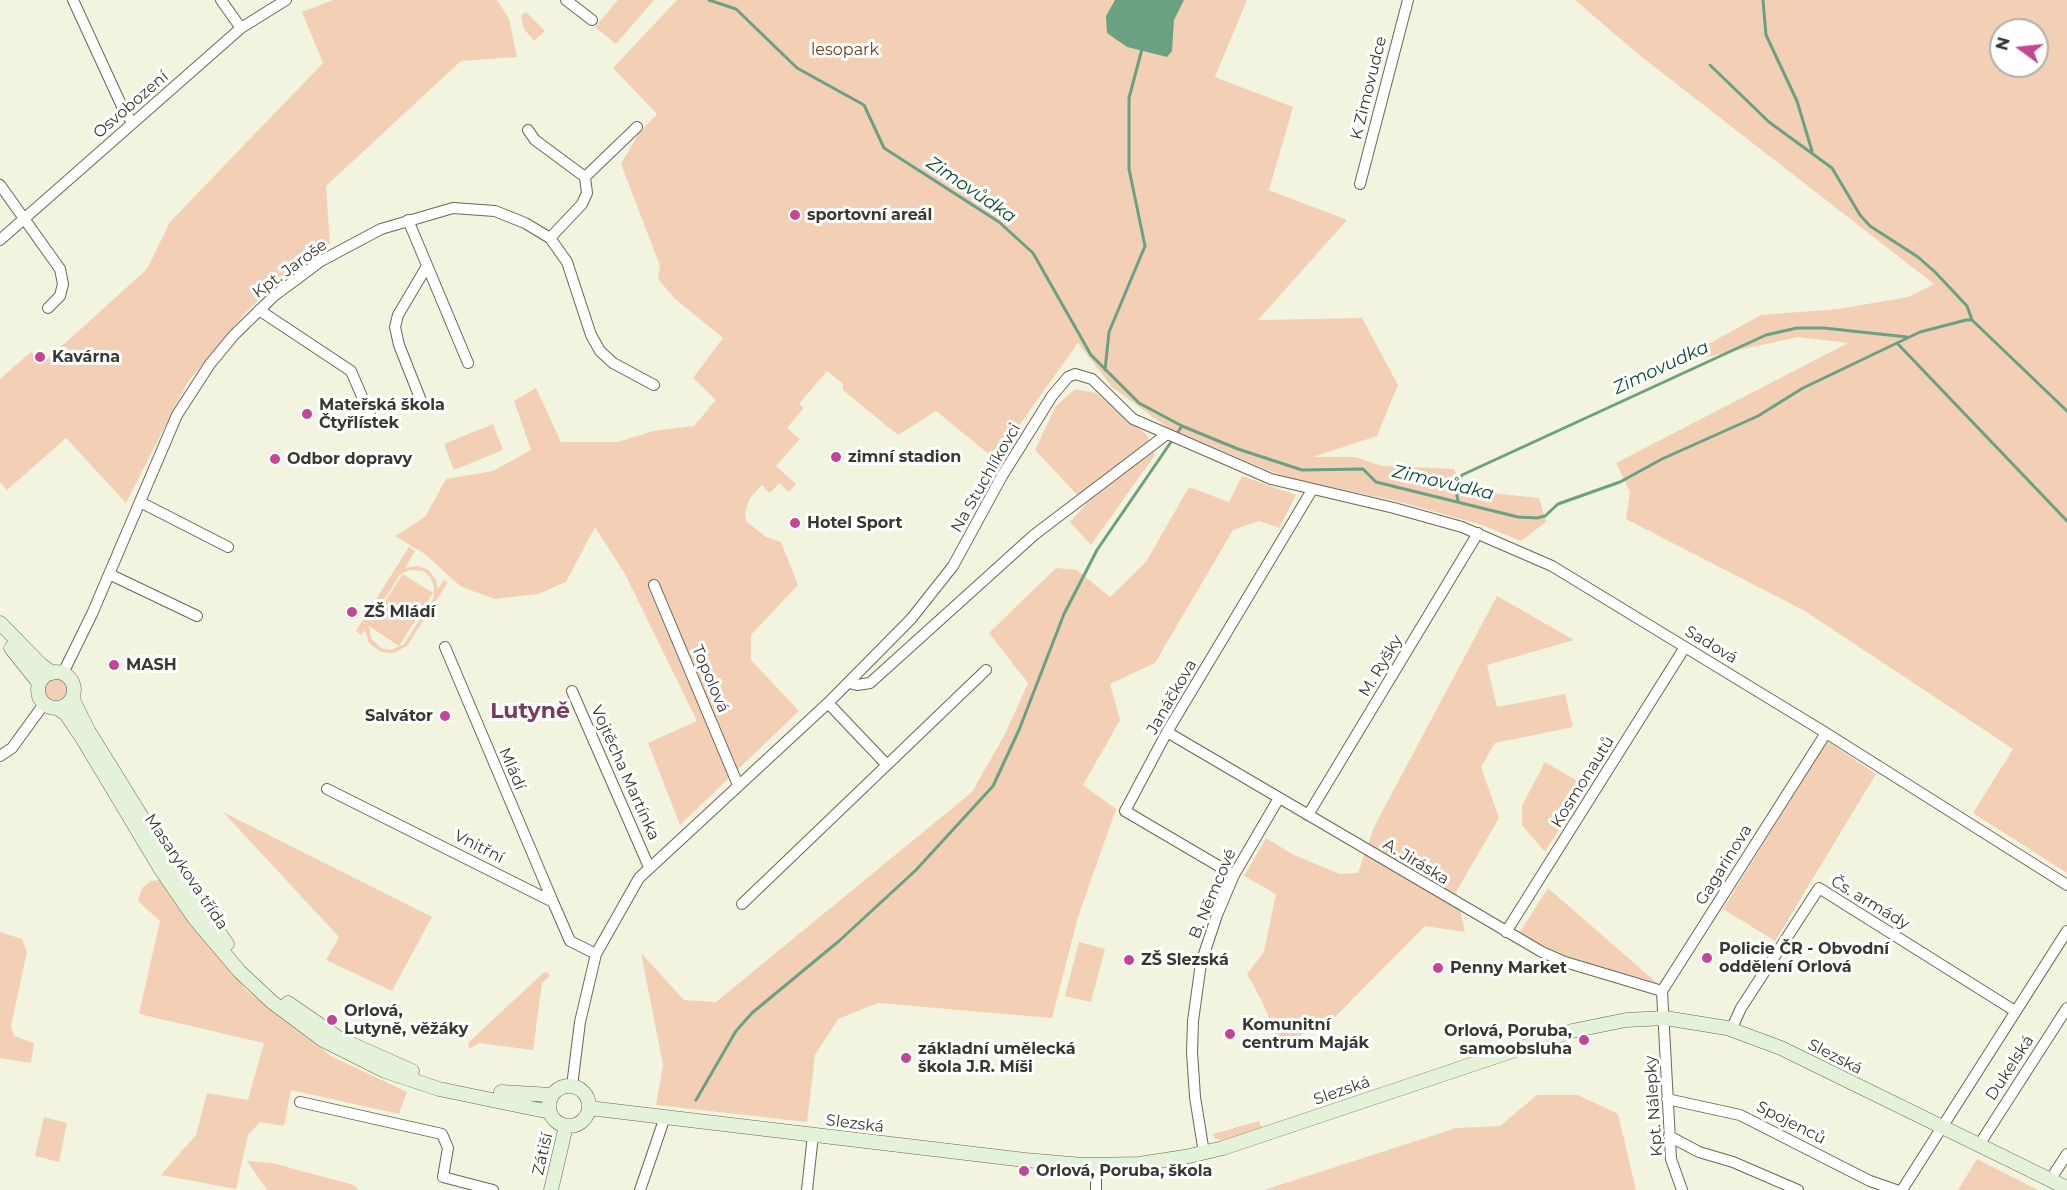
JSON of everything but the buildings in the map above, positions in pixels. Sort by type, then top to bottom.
[{"type":"street","points":[[73,0],[124,113],[133,123]]},
{"type":"street","points":[[221,0],[241,28]]},
{"type":"street","name":"Osvobození","points":[[0,240],[241,28],[286,0]]},
{"type":"street","points":[[566,0],[592,20]]},
{"type":"street","name":"K Zimovudce","points":[[1360,184],[1408,0]]},
{"type":"street","points":[[585,177],[637,127]]},
{"type":"street","points":[[528,130],[534,140],[585,177],[587,193],[582,204],[550,238]]},
{"type":"street","points":[[0,185],[60,269],[62,290],[48,308]]},
{"type":"street","name":"Kpt. Jaroše","points":[[57,673],[109,574],[183,404],[216,357],[259,310],[321,261],[381,229],[453,208],[480,208],[525,223],[550,238],[567,262],[591,335],[600,351],[613,363],[654,385]]},
{"type":"street","points":[[408,220],[468,363]]},
{"type":"street","points":[[420,398],[399,345],[395,327],[398,315],[427,266]]},
{"type":"street","points":[[259,310],[351,370],[372,420]]},
{"type":"street","name":"Na Stuchlíkovci","points":[[572,1086],[580,1022],[596,954],[623,902],[649,867],[828,703],[911,619],[953,566],[1002,476],[1052,396],[1068,377],[1075,374],[1092,379],[1133,419],[1271,479],[1312,490]]},
{"type":"street","points":[[849,682],[857,685],[870,683],[1034,535],[1167,434]]},
{"type":"street","name":"Sadová","points":[[1312,490],[1395,508],[1478,533],[1570,576],[1826,733],[2067,885]]},
{"type":"street","name":"Janáčkova","points":[[1234,875],[1125,811],[1167,732],[1312,490]]},
{"type":"street","points":[[140,502],[228,547]]},
{"type":"street","name":"M. Ryšky","points":[[1308,815],[1478,533]]},
{"type":"street","points":[[109,574],[197,616]]},
{"type":"street","name":"Topolová","points":[[654,585],[738,785]]},
{"type":"street","points":[[0,623],[40,664],[73,684],[72,698],[65,706],[50,706],[38,694],[39,683],[22,659],[0,636]]},
{"type":"street","name":"Mládí","points":[[445,646],[553,903]]},
{"type":"street","name":"Kosmonautů","points":[[1506,932],[1685,647]]},
{"type":"street","points":[[742,904],[986,670]]},
{"type":"street","points":[[39,683],[57,673]]},
{"type":"street","name":"Vojtěcha Martínka","points":[[572,691],[649,867]]},
{"type":"street","name":"Masarykova třída","points":[[72,698],[74,707],[89,732],[205,916],[238,956],[277,995],[340,1039],[400,1067],[465,1086],[533,1096],[552,1095]]},
{"type":"street","points":[[828,703],[887,765]]},
{"type":"street","points":[[0,756],[12,748],[50,706]]},
{"type":"street","name":"Masarykova třída","points":[[50,706],[66,714],[81,736],[160,868],[195,919],[240,972],[272,1002],[323,1040],[386,1071],[440,1089],[550,1112]]},
{"type":"street","name":"A. Jiráska","points":[[1167,732],[1506,932],[1565,962],[1662,991]]},
{"type":"street","name":"Gagarinova","points":[[1662,991],[1826,733]]},
{"type":"street","name":"Vnitřní","points":[[327,789],[553,903]]},
{"type":"street","name":"B. Němcové","points":[[1204,1153],[1195,1097],[1193,1021],[1201,963],[1234,875],[1280,798]]},
{"type":"street","name":"Čs. armády","points":[[1731,1030],[1741,1008],[1819,888],[2015,1011]]},
{"type":"street","points":[[553,903],[570,941],[596,954]]},
{"type":"street","points":[[1902,1190],[2067,931]]},
{"type":"street","points":[[1662,991],[1665,1018]]},
{"type":"street","name":"Dukelská","points":[[1979,1145],[2067,1008]]},
{"type":"street","name":"Slezská","points":[[589,1108],[1014,1159],[1096,1165],[1157,1162],[1204,1153],[1278,1131],[1572,1031],[1626,1020],[1665,1018],[1688,1020],[1731,1030],[1781,1048],[1940,1128],[2067,1188]]},
{"type":"street","name":"Kpt. Nálepky","points":[[1665,1018],[1671,1159],[1682,1190]]},
{"type":"street","points":[[572,1086],[583,1091],[589,1108],[579,1123],[566,1125],[556,1120],[550,1112],[552,1095],[561,1088],[572,1086]]},
{"type":"street","name":"Spojenců","points":[[1667,1099],[1740,1115],[1870,1180],[1896,1190]]},
{"type":"street","points":[[300,1102],[442,1134],[448,1148],[443,1177],[493,1190]]},
{"type":"street","points":[[640,1190],[665,1117]]},
{"type":"street","name":"Zátiší","points":[[551,1190],[566,1125]]},
{"type":"street","points":[[807,1190],[813,1135]]},
{"type":"street","points":[[1669,1136],[1699,1152],[1733,1162],[1798,1190]]},
{"type":"street","points":[[2050,1180],[2067,1155]]},
{"type":"street","points":[[1096,1165],[1096,1190]]},
{"type":"green space","points":[[333,0],[497,0],[509,19],[517,57],[461,61],[326,186],[330,244],[289,272],[245,313],[187,383],[126,503],[66,438],[7,490],[0,482],[0,379],[31,352],[42,364],[147,269],[170,222],[323,63],[302,12]]},
{"type":"green space","points":[[618,0],[654,0],[616,44],[595,27]]},
{"type":"green space","name":"lesopark","points":[[677,0],[1247,0],[1215,77],[1293,107],[1269,190],[1347,220],[1258,320],[1362,318],[1398,385],[1377,436],[1313,457],[1355,457],[1382,466],[1454,469],[1464,490],[1539,498],[1546,522],[1521,541],[1482,525],[1400,502],[1284,477],[1168,428],[1112,387],[1078,343],[995,459],[936,411],[898,435],[843,390],[843,384],[827,371],[799,404],[804,408],[787,428],[800,439],[776,466],[796,484],[789,492],[779,483],[770,493],[762,485],[750,498],[745,512],[746,521],[766,537],[781,542],[798,585],[751,635],[751,660],[799,711],[680,825],[648,743],[697,721],[625,574],[595,527],[566,582],[538,594],[494,599],[460,586],[425,554],[395,536],[425,517],[446,479],[493,471],[531,450],[514,401],[536,388],[561,442],[618,442],[653,431],[694,426],[716,400],[693,378],[723,338],[674,298],[658,279],[660,266],[621,164],[639,133],[657,114],[613,68]]},
{"type":"green space","points":[[1575,0],[2067,0],[2067,873],[1973,813],[2013,749],[1805,611],[1626,519],[1630,492],[1616,463],[1848,343],[1798,337],[1670,365],[1761,315],[1838,309],[1908,297],[1934,284],[1638,54]]},
{"type":"green space","points":[[526,12],[545,31],[534,41],[524,29],[521,16]]},
{"type":"green space","points":[[1075,389],[1096,393],[1147,435],[1155,455],[1091,545],[1070,522],[1086,504],[1035,450],[1056,406]]},
{"type":"green space","points":[[493,424],[503,450],[454,470],[444,444]]},
{"type":"green space","points":[[1242,476],[1296,495],[1279,528],[1259,521],[1233,530],[1155,663],[1110,684],[1120,720],[1083,785],[1116,809],[1078,917],[1052,1018],[878,1003],[838,1019],[815,1055],[807,1122],[656,1105],[663,1065],[641,953],[684,1000],[716,1002],[972,792],[1005,734],[1028,683],[989,633],[1056,568],[1077,570],[1110,597],[1146,562],[1189,487],[1229,502]]},
{"type":"green space","points":[[409,547],[415,551],[405,568],[417,566],[429,570],[436,580],[438,589],[444,580],[448,582],[407,646],[394,653],[381,652],[369,643],[365,630],[361,635],[356,631]],"holes":[[[412,570],[423,571],[430,577],[434,586],[434,597],[404,644],[391,650],[381,648],[371,638],[369,626],[399,646],[433,593],[403,574],[369,625],[399,576],[404,572]]]},
{"type":"green space","points":[[1497,596],[1574,640],[1487,665],[1497,707],[1565,694],[1573,727],[1495,743],[1481,767],[1499,818],[1456,892],[1465,932],[1425,926],[1327,1025],[1279,1043],[1262,1001],[1247,974],[1264,952],[1276,894],[1244,876],[1266,838],[1294,855],[1340,874],[1358,873],[1374,827]]},
{"type":"green space","points":[[56,679],[64,682],[67,690],[64,698],[56,701],[48,698],[45,690],[48,682]]},
{"type":"green space","points":[[1827,741],[1876,774],[1775,941],[1723,909]]},
{"type":"green space","points":[[1545,762],[1586,786],[1545,852],[1522,825],[1522,806]]},
{"type":"green space","points":[[223,812],[432,917],[392,991],[326,960],[339,937]]},
{"type":"green space","points":[[162,880],[199,932],[247,991],[331,1056],[407,1092],[399,1114],[291,1090],[284,1126],[260,1122],[248,1135],[236,1189],[161,1175],[196,1135],[207,1093],[248,1100],[264,1043],[139,1014],[160,921],[138,901],[142,888],[151,881]]},
{"type":"green space","points":[[1548,888],[1657,983],[1579,961],[1518,935]]},
{"type":"green space","points":[[0,932],[22,939],[27,952],[11,1026],[14,1036],[34,1043],[31,1063],[0,1058]]},
{"type":"green space","points":[[1079,942],[1105,949],[1091,1002],[1065,996]]},
{"type":"green space","points":[[547,972],[550,976],[542,983],[533,1050],[479,1043],[469,1049],[468,1043],[543,973]]},
{"type":"green space","points":[[1537,1095],[1578,1095],[1618,1114],[1636,1190],[1264,1190],[1456,1128],[1500,1126]]},
{"type":"green space","points":[[44,1117],[67,1123],[59,1162],[35,1156]]},
{"type":"green space","points":[[1259,1121],[1262,1129],[1223,1140],[1215,1139],[1213,1134]]},
{"type":"green space","points":[[1977,1159],[2038,1190],[1958,1190]]},
{"type":"green space","points":[[247,1161],[272,1163],[354,1185],[358,1190],[267,1190]]},
{"type":"shaded area","points":[[1115,0],[1184,0],[1174,20],[1172,51],[1167,57],[1127,47],[1107,33],[1106,16]]},
{"type":"waterway","name":"Zimovůdka","points":[[709,0],[736,9],[797,68],[864,105],[884,148],[999,222],[1033,253],[1091,355],[1139,403],[1182,426],[1238,449],[1302,470],[1363,469],[1376,482],[1518,517],[1537,518],[1545,516],[1558,504],[1620,482],[1662,459],[1758,416],[1803,388],[1920,332],[1966,320],[1972,320],[2067,411]]},
{"type":"waterway","points":[[1763,0],[1766,35],[1797,101],[1812,151]]},
{"type":"waterway","points":[[1105,370],[1109,332],[1145,246],[1129,169],[1129,98],[1142,49]]},
{"type":"waterway","points":[[1710,65],[1769,122],[1832,168],[1860,215],[1870,226],[1918,257],[1935,272],[1967,306],[1972,320]]},
{"type":"waterway","name":"Zimovudka","points":[[1458,501],[1455,486],[1462,475],[1766,335],[1797,328],[1824,328],[1907,337]]},
{"type":"waterway","points":[[1897,343],[2067,521]]},
{"type":"waterway","points":[[696,1100],[736,1031],[752,1013],[839,941],[916,870],[993,786],[1019,730],[1064,614],[1097,550],[1182,426]]},
{"type":"place","name":"sportovní areál","points":[[795,215]]},
{"type":"place","name":"Kavárna","points":[[40,357]]},
{"type":"place","name":"Mateřská škola Čtyřlístek","points":[[307,414]]},
{"type":"place","name":"zimní stadion","points":[[836,457]]},
{"type":"place","name":"Odbor dopravy","points":[[275,459]]},
{"type":"place","name":"Hotel Sport","points":[[795,523]]},
{"type":"place","name":"ZŠ Mládí","points":[[352,612]]},
{"type":"place","name":"MASH","points":[[114,665]]},
{"type":"place","name":"Salvátor","points":[[445,716]]},
{"type":"place","name":"Policie ČR - Obvodní oddělení Orlová","points":[[1707,958]]},
{"type":"place","name":"ZŠ Slezská","points":[[1129,960]]},
{"type":"place","name":"Penny Market","points":[[1438,968]]},
{"type":"place","name":"Orlová, Lutyně, věžáky","points":[[332,1020]]},
{"type":"place","name":"Komunitní centrum Maják","points":[[1230,1034]]},
{"type":"place","name":"Orlová, Poruba, samoobsluha","points":[[1584,1040]]},
{"type":"place","name":"základní umělecká škola J.R. Míši","points":[[906,1058]]},
{"type":"place","name":"Orlová, Poruba, škola","points":[[1024,1171]]},
{"type":"district","name":"Lutyně","points":[[530,712]]}]
